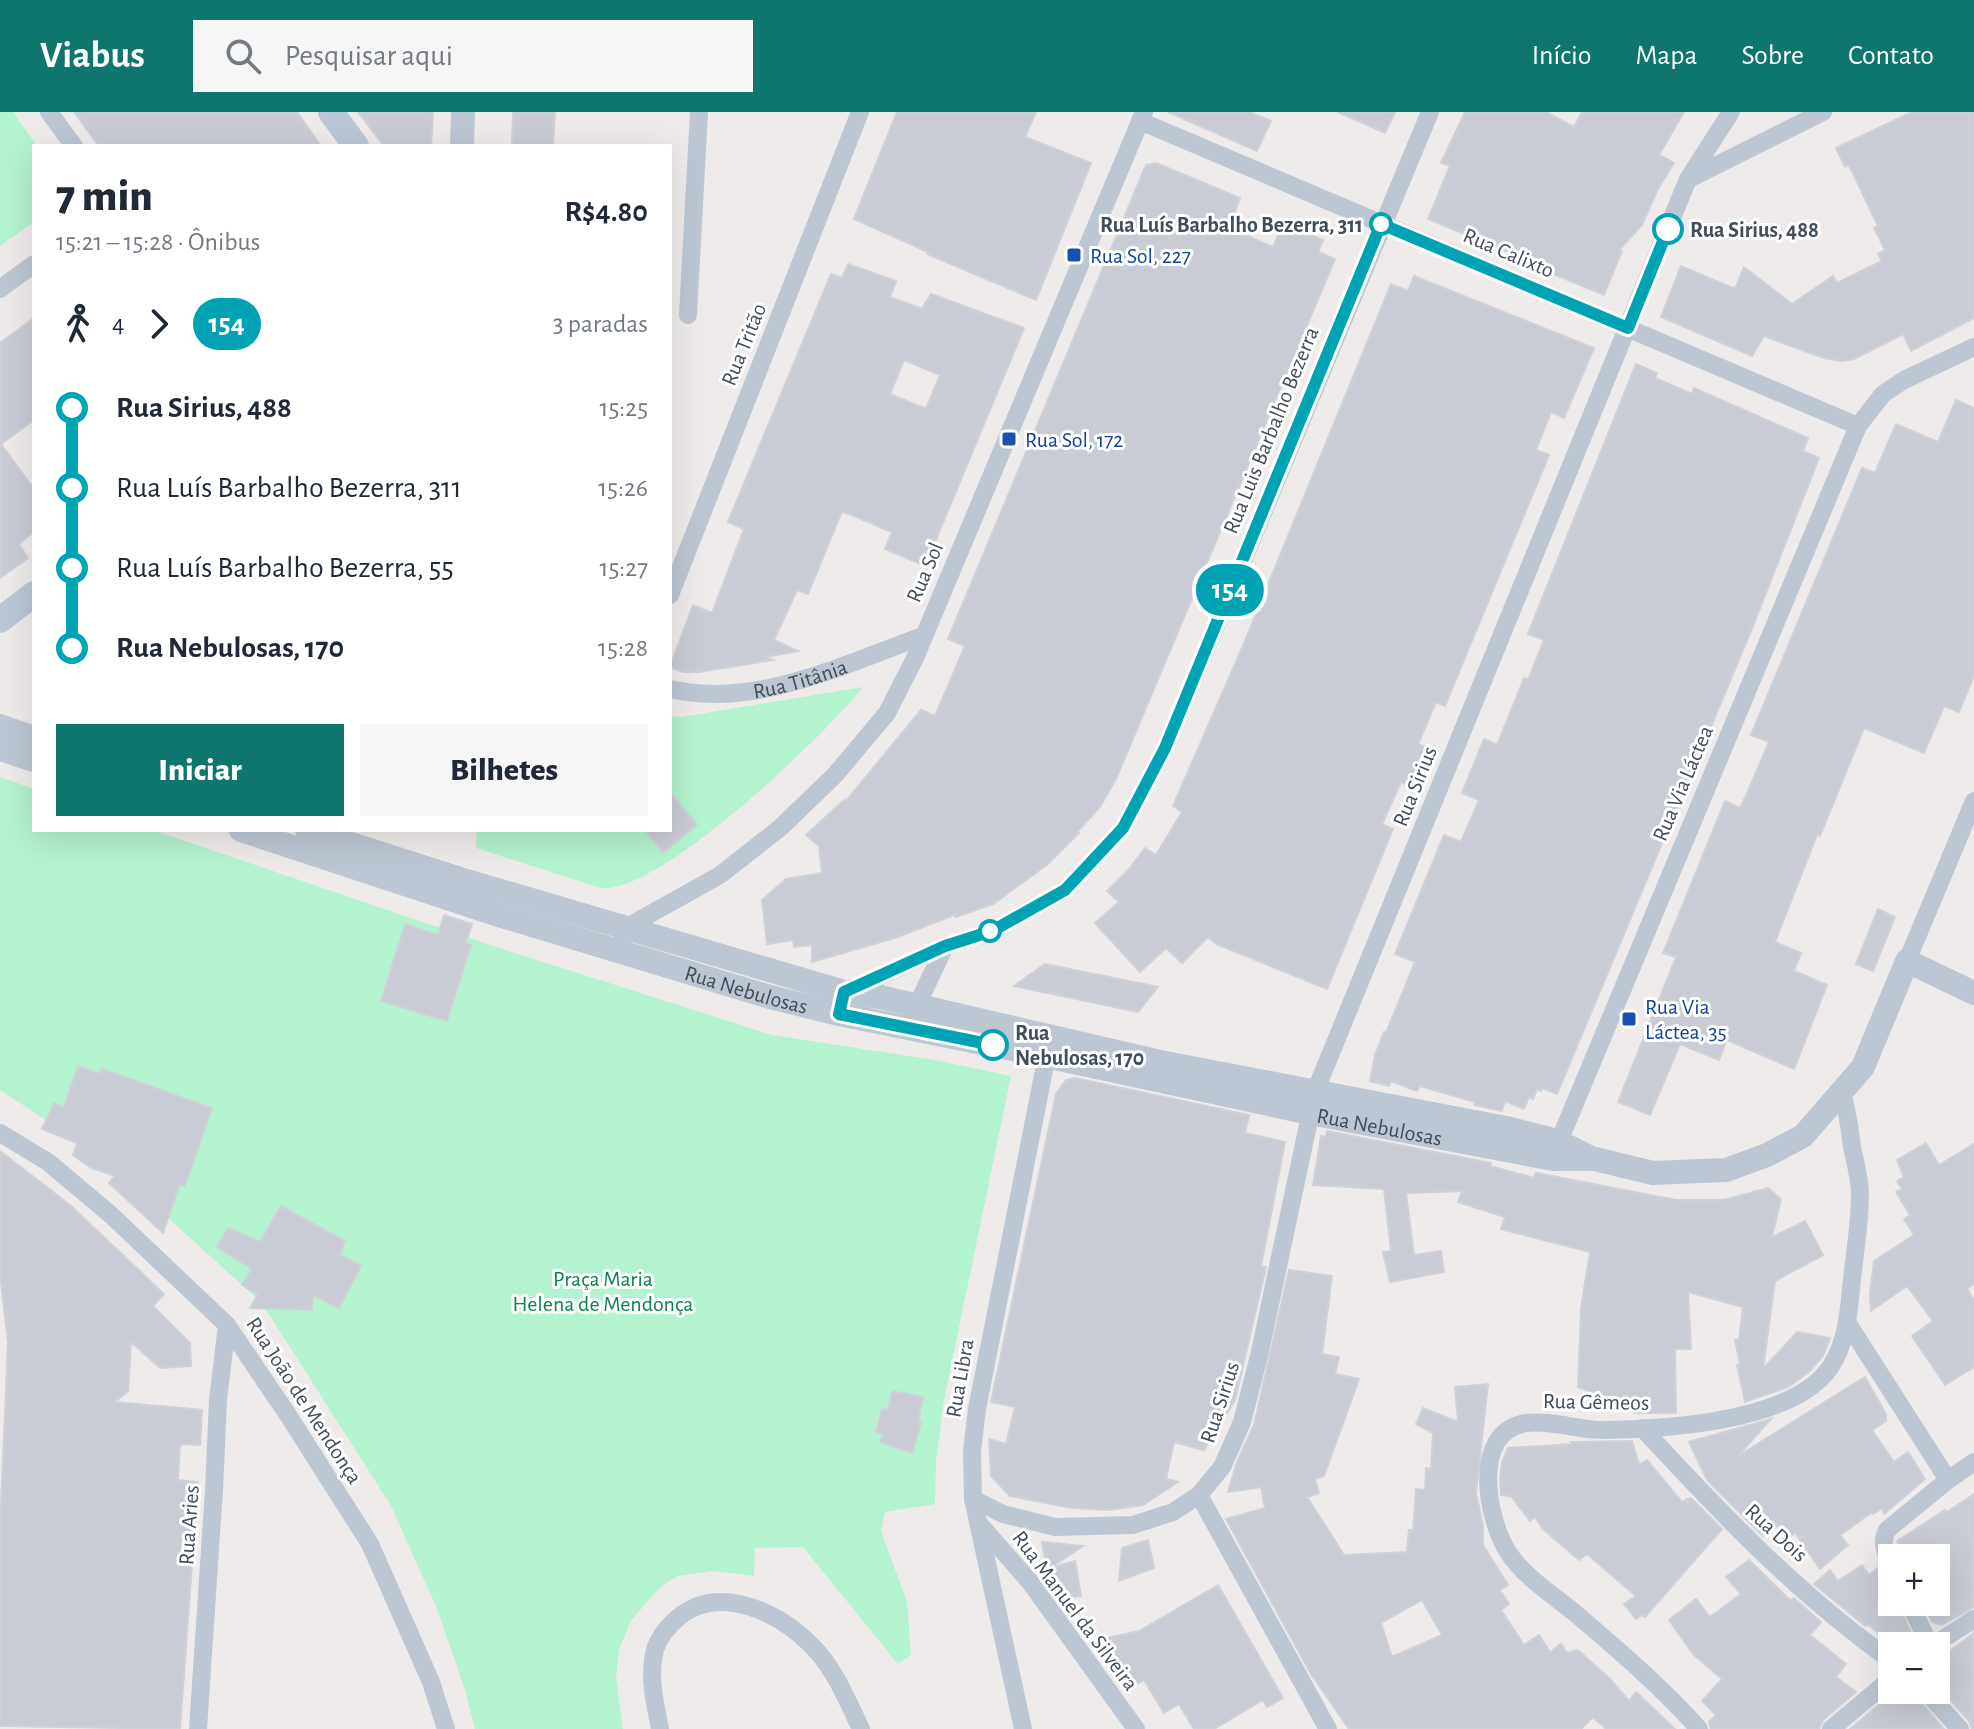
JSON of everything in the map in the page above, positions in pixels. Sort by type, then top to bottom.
[{"type":"main road","points":[[331,112],[355,144]]},
{"type":"main road","points":[[0,599],[32,576]]},
{"type":"main road","points":[[0,620],[32,596]]},
{"type":"street","points":[[49,112],[73,144]]},
{"type":"street","points":[[462,144],[463,112]]},
{"type":"street","points":[[688,315],[699,112]]},
{"type":"street","name":"Rua Tritão","points":[[672,590],[860,112]]},
{"type":"street","name":"Rua Luis Barbalho Bezerra","points":[[841,1003],[945,946],[992,931],[1065,890],[1123,828],[1165,748],[1430,112]]},
{"type":"street","name":"Rua Sirius","points":[[973,1499],[1003,1514],[1055,1527],[1133,1525],[1173,1512],[1199,1495],[1222,1467],[1242,1422],[1259,1356],[1312,1103],[1688,179],[1731,112]]},
{"type":"street","points":[[1688,179],[1823,112]]},
{"type":"street","name":"Rua Calixto","points":[[1142,117],[1381,224],[1858,426]]},
{"type":"street","name":"Rua Sol","points":[[627,927],[720,875],[780,828],[835,775],[887,713],[923,636],[1142,117]]},
{"type":"street","points":[[0,289],[32,265]]},
{"type":"street","name":"Rua Via Láctea","points":[[1555,1150],[1858,426],[1883,394],[1904,380],[1974,347]]},
{"type":"street","name":"Rua Titânia","points":[[672,689],[693,694],[733,694],[796,682],[923,636]]},
{"type":"street","points":[[0,726],[32,737]]},
{"type":"street","points":[[0,749],[32,759]]},
{"type":"street","name":"Rua Nebulosas","points":[[313,832],[460,879],[627,927],[907,1029],[1160,1062],[1312,1103],[1506,1128],[1555,1150],[1653,1173],[1726,1170],[1767,1155],[1803,1136],[1842,1093],[1863,1067],[1974,801]]},
{"type":"street","name":"Rua Nebulosas","points":[[247,832],[451,900],[770,997],[916,1005],[1049,1046]]},
{"type":"street","points":[[618,951],[627,927]]},
{"type":"street","points":[[907,1029],[945,946]]},
{"type":"street","points":[[1907,961],[1974,993]]},
{"type":"street","name":"Rua Libra","points":[[1023,1729],[994,1588],[976,1521],[972,1451],[977,1409],[1049,1046]]},
{"type":"street","name":"Rua Gêmeos","points":[[1699,1729],[1626,1657],[1514,1561],[1499,1536],[1490,1505],[1490,1455],[1506,1431],[1527,1423],[1603,1430],[1700,1422],[1759,1412],[1793,1398],[1820,1380],[1834,1362],[1847,1322],[1860,1194],[1849,1118],[1842,1093]]},
{"type":"street","name":"Rua João de Mendonça","points":[[0,1133],[48,1162],[101,1206],[227,1325],[370,1544],[431,1682],[446,1729]]},
{"type":"street","points":[[1847,1322],[1948,1480]]},
{"type":"street","name":"Rua Aries","points":[[198,1729],[218,1400],[227,1325]]},
{"type":"street","name":"Rua Dois","points":[[1642,1428],[1728,1521],[1878,1651]]},
{"type":"street","points":[[1883,1544],[1887,1530],[1974,1462]]},
{"type":"street","points":[[1199,1495],[1328,1729]]},
{"type":"street","name":"Rua Manuel da Silveira","points":[[976,1521],[1030,1582],[1136,1729]]},
{"type":"street","points":[[660,1729],[651,1674],[656,1648],[667,1626],[683,1613],[703,1603],[723,1601],[763,1612],[787,1625],[812,1645],[828,1666],[861,1729]]},
{"type":"street","points":[[1950,1634],[1974,1619]]},
{"type":"street","points":[[1831,1729],[1878,1690]]},
{"type":"street","points":[[1938,1704],[1960,1729]]},
{"type":"green space","points":[[0,112],[13,112],[36,144],[32,144],[32,223],[0,246]]},
{"type":"green space","points":[[863,687],[815,739],[740,808],[661,866],[627,883],[601,888],[476,848],[477,832],[672,832],[672,716]]},
{"type":"green space","name":"Praça Maria Helena de Mendonça","points":[[0,777],[32,788],[32,832],[159,832],[481,942],[772,1035],[935,1060],[1011,1076],[944,1400],[936,1460],[935,1504],[885,1512],[881,1531],[907,1602],[911,1655],[898,1664],[803,1547],[755,1548],[754,1576],[712,1571],[678,1576],[660,1587],[630,1622],[619,1650],[616,1678],[623,1729],[475,1729],[436,1606],[390,1504],[270,1316],[254,1296],[99,1155],[0,1090]]},
{"type":"building","points":[[74,112],[297,112],[320,144],[98,144]]},
{"type":"building","points":[[358,112],[433,112],[431,144],[382,144]]},
{"type":"building","points":[[513,112],[555,112],[553,144],[512,144]]},
{"type":"building","points":[[897,112],[1036,112],[1025,137],[1091,163],[1036,300],[854,219]]},
{"type":"building","points":[[1168,112],[1249,112],[1271,121],[1257,151]]},
{"type":"building","points":[[1338,112],[1395,112],[1385,133]]},
{"type":"building","points":[[1465,112],[1546,112],[1574,127],[1582,112],[1684,112],[1659,155],[1674,163],[1642,225],[1619,250],[1622,251],[1604,295],[1428,219],[1450,166],[1441,163]]},
{"type":"building","points":[[1912,112],[1974,112],[1974,318],[1911,351],[1903,334],[1854,359],[1842,361],[1824,358],[1764,336],[1752,356],[1661,317],[1681,266],[1735,289],[1744,267],[1792,304],[1833,276],[1837,283],[1882,261],[1878,254],[1885,250],[1874,228],[1878,226],[1849,165],[1845,167],[1836,148]]},
{"type":"building","points":[[1156,163],[1240,198],[1229,228],[1273,247],[1283,224],[1323,240],[1318,252],[1335,259],[1116,779],[1100,807],[1079,833],[1048,864],[993,904],[895,938],[812,962],[812,945],[794,947],[793,940],[767,944],[762,900],[786,879],[822,873],[819,846],[806,835],[846,801],[921,710],[935,716],[965,646],[948,639],[1146,165]]},
{"type":"building","points":[[848,264],[896,281],[890,297],[922,309],[931,294],[1024,328],[925,566],[885,549],[892,532],[842,511],[808,594],[797,590],[774,640],[798,651],[766,657],[773,660],[699,672],[683,672],[672,668],[693,605],[712,613],[744,529],[728,522],[831,274],[842,278]],"holes":[[[904,360],[940,375],[926,409],[890,394]]]},
{"type":"building","points":[[1414,276],[1594,348],[1564,418],[1551,412],[1536,450],[1549,455],[1445,706],[1436,702],[1418,744],[1427,748],[1410,786],[1401,782],[1382,824],[1393,829],[1327,989],[1216,944],[1208,937],[1182,963],[1166,948],[1140,972],[1095,923],[1119,902],[1107,891],[1145,848],[1156,855],[1182,812],[1173,806],[1245,641],[1391,284],[1408,291]]},
{"type":"building","points":[[32,319],[32,421],[1,444],[32,486],[32,533],[19,544],[28,558],[0,578],[0,343]]},
{"type":"building","points":[[1636,364],[1657,373],[1655,378],[1692,394],[1694,388],[1808,438],[1803,451],[1819,458],[1751,631],[1557,1094],[1537,1089],[1524,1109],[1505,1101],[1502,1111],[1474,1105],[1475,1102],[1420,1086],[1417,1091],[1391,1081],[1389,1086],[1370,1081],[1375,1055],[1415,962],[1395,954],[1444,835],[1461,842],[1479,800],[1462,793],[1484,739],[1497,745],[1524,678],[1528,680],[1544,640],[1528,634]]},
{"type":"building","points":[[1956,400],[1974,408],[1974,676],[1959,712],[1944,706],[1924,753],[1864,728],[1775,942],[1801,953],[1794,971],[1827,985],[1794,1069],[1727,1040],[1719,1060],[1680,1044],[1650,1115],[1618,1102],[1676,957],[1663,953],[1725,801],[1740,808],[1769,742],[1751,735],[1862,468],[1875,473],[1896,424],[1938,442]]},
{"type":"building","points":[[672,794],[697,825],[663,852],[647,832],[672,832]]},
{"type":"building","points":[[1878,909],[1895,917],[1873,971],[1856,964]]},
{"type":"building","points":[[444,915],[472,924],[466,943],[471,945],[447,1021],[381,1001],[405,924],[438,935]]},
{"type":"building","points":[[1045,964],[1158,987],[1138,1012],[1014,986]]},
{"type":"building","points":[[78,1066],[100,1074],[102,1069],[212,1108],[185,1186],[180,1184],[163,1233],[109,1183],[115,1176],[90,1167],[73,1155],[77,1143],[42,1129],[54,1103],[64,1107]]},
{"type":"building","points":[[1075,1078],[1249,1115],[1245,1133],[1285,1142],[1261,1266],[1266,1267],[1235,1400],[1204,1450],[1174,1442],[1166,1479],[1178,1482],[1143,1505],[1109,1510],[1072,1508],[1010,1496],[991,1476],[989,1439],[1006,1444],[1015,1407],[991,1402],[1056,1094],[1066,1080]]},
{"type":"building","points":[[1327,1131],[1491,1163],[1490,1166],[1534,1178],[1536,1173],[1676,1200],[1724,1200],[1768,1188],[1781,1199],[1772,1237],[1805,1221],[1823,1255],[1775,1281],[1763,1369],[1797,1332],[1830,1338],[1823,1356],[1809,1372],[1788,1387],[1745,1402],[1735,1340],[1739,1339],[1743,1307],[1688,1292],[1691,1349],[1675,1349],[1676,1413],[1634,1413],[1634,1408],[1578,1387],[1581,1308],[1590,1252],[1501,1229],[1505,1217],[1458,1202],[1462,1191],[1406,1193],[1414,1255],[1441,1251],[1444,1272],[1390,1282],[1383,1252],[1391,1251],[1384,1189],[1313,1185],[1321,1136],[1326,1137]]},
{"type":"building","points":[[1926,1143],[1939,1165],[1974,1144],[1974,1284],[1967,1289],[1974,1300],[1974,1367],[1945,1385],[1912,1336],[1933,1321],[1907,1286],[1871,1311],[1874,1261],[1914,1235],[1904,1219],[1910,1215],[1896,1192],[1902,1189],[1897,1181],[1904,1177],[1897,1160]]},
{"type":"building","points":[[0,1151],[70,1205],[164,1294],[153,1306],[190,1343],[191,1366],[160,1368],[131,1342],[128,1391],[115,1402],[202,1410],[200,1445],[180,1444],[178,1480],[198,1482],[180,1729],[0,1726],[0,1528],[8,1343],[0,1274]]},
{"type":"building","points":[[281,1206],[345,1241],[340,1255],[361,1266],[339,1308],[313,1295],[312,1310],[250,1308],[258,1295],[242,1285],[252,1269],[217,1247],[228,1228],[260,1242]]},
{"type":"building","points":[[1289,1270],[1332,1276],[1322,1354],[1339,1357],[1335,1374],[1359,1379],[1324,1476],[1315,1479],[1319,1493],[1307,1497],[1344,1555],[1407,1552],[1409,1530],[1413,1530],[1416,1489],[1425,1490],[1426,1468],[1431,1469],[1433,1433],[1416,1424],[1423,1408],[1458,1422],[1455,1387],[1488,1384],[1476,1493],[1483,1526],[1483,1545],[1508,1585],[1500,1590],[1509,1604],[1501,1610],[1524,1645],[1539,1635],[1550,1652],[1561,1644],[1567,1653],[1578,1650],[1629,1701],[1636,1692],[1675,1729],[1606,1729],[1593,1717],[1581,1729],[1349,1729],[1311,1674],[1226,1519],[1265,1508],[1261,1487],[1228,1492],[1237,1462],[1254,1425]],"holes":[[[1422,1600],[1442,1635],[1392,1657],[1381,1623]]]},
{"type":"building","points":[[1865,1377],[1886,1414],[1886,1421],[1872,1430],[1894,1462],[1908,1452],[1925,1479],[1884,1514],[1882,1508],[1871,1513],[1840,1535],[1848,1545],[1820,1569],[1795,1533],[1788,1538],[1779,1525],[1763,1536],[1707,1480],[1689,1442],[1771,1419],[1738,1456]]},
{"type":"building","points":[[892,1391],[923,1397],[918,1422],[921,1423],[912,1453],[881,1442],[883,1434],[876,1432],[882,1409],[888,1410]]},
{"type":"building","points":[[1632,1441],[1639,1465],[1647,1460],[1682,1502],[1685,1500],[1689,1505],[1687,1499],[1691,1498],[1722,1529],[1645,1617],[1642,1615],[1636,1619],[1624,1604],[1636,1596],[1587,1554],[1579,1560],[1543,1529],[1535,1517],[1530,1521],[1511,1496],[1501,1495],[1500,1479],[1508,1448],[1571,1442]]},
{"type":"building","points":[[1974,1494],[1974,1607],[1942,1625],[1932,1622],[1929,1616],[1950,1616],[1950,1544],[1898,1544],[1897,1541],[1945,1510],[1947,1512]]},
{"type":"building","points":[[1148,1540],[1154,1568],[1119,1581],[1122,1548]]},
{"type":"building","points":[[1042,1542],[1083,1546],[1047,1570]]},
{"type":"building","points":[[1749,1560],[1791,1601],[1794,1598],[1821,1622],[1810,1635],[1846,1664],[1836,1677],[1856,1692],[1823,1720],[1819,1729],[1711,1729],[1709,1722],[1716,1715],[1702,1701],[1722,1679],[1693,1654],[1669,1620],[1696,1599],[1710,1617],[1741,1594],[1726,1577]]},
{"type":"building","points":[[1075,1561],[1081,1596],[1059,1599],[1054,1567]]},
{"type":"building","points":[[1862,1565],[1869,1575],[1878,1568],[1878,1616],[1903,1616],[1910,1631],[1878,1633],[1814,1584],[1830,1570],[1838,1581]]},
{"type":"building","points":[[1218,1585],[1283,1698],[1267,1707],[1263,1700],[1214,1729],[1194,1729],[1179,1704],[1164,1713],[1144,1680],[1126,1689],[1117,1670],[1111,1674],[1100,1648],[1103,1639],[1139,1631]]},
{"type":"building","points":[[1974,1633],[1974,1729],[1950,1700],[1950,1651]]},
{"type":"building","points":[[1879,1704],[1923,1704],[1944,1729],[1850,1729]]},
{"type":"bus line","name":"154","points":[[993,1045],[839,1014],[844,992],[945,946],[992,931],[1065,890],[1123,828],[1165,748],[1381,224],[1628,328],[1668,229]]},
{"type":"place","name":"Rua Luís Barbalho Bezerra, 311","points":[[1381,224]]},
{"type":"place","name":"Rua Sirius, 488","points":[[1668,229]]},
{"type":"place","name":"Rua Sol, 227","points":[[1074,255]]},
{"type":"place","name":"Rua Sol, 172","points":[[1009,439]]},
{"type":"place","name":"Rua Via Láctea, 35","points":[[1629,1019]]},
{"type":"place","name":"Rua Nebulosas, 170","points":[[993,1045]]}]
